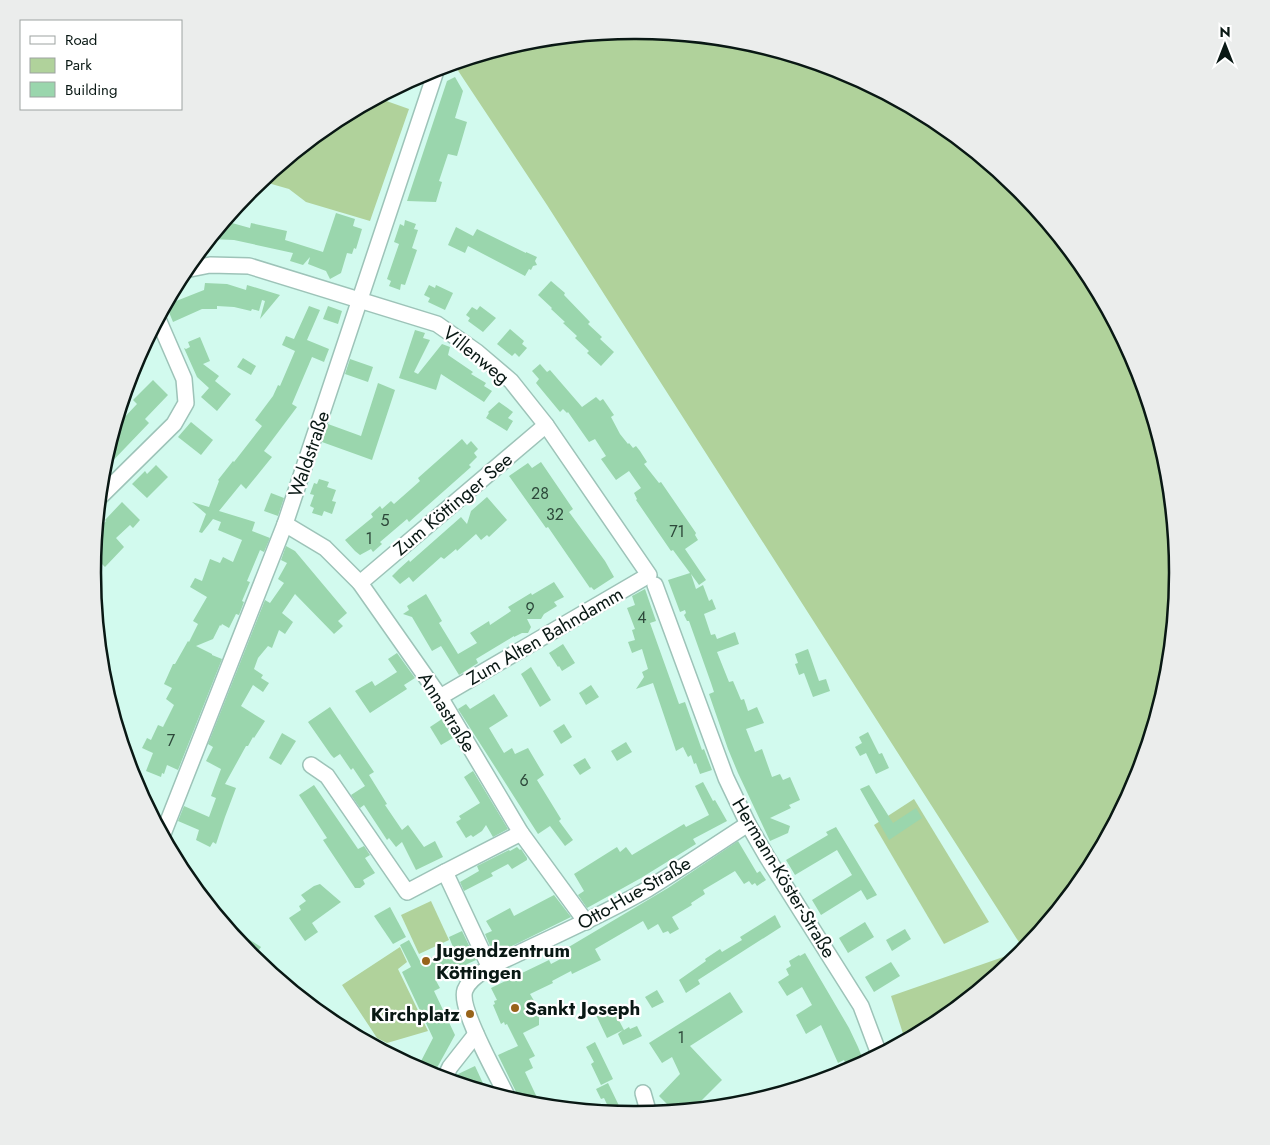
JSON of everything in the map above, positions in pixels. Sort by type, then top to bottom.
[{"type":"street","name":"Waldstraße","points":[[165,826],[285,524],[434,78]]},
{"type":"street","name":"Villenweg","points":[[197,268],[210,265],[249,266],[437,324],[448,331],[477,352],[511,381],[546,425],[652,580]]},
{"type":"street","points":[[108,489],[174,424],[186,404],[184,379],[161,327]]},
{"type":"street","name":"Zum Köttinger See","points":[[360,583],[546,425]]},
{"type":"street","name":"Annastraße","points":[[285,524],[325,548],[360,583],[440,697],[521,833],[586,922]]},
{"type":"street","name":"Zum Alten Bahndamm","points":[[440,697],[652,580]]},
{"type":"street","name":"Hermann-Köster-Straße","points":[[652,580],[726,778],[748,824],[861,1006],[877,1048]]},
{"type":"street","points":[[312,765],[327,776],[407,892],[521,833]]},
{"type":"street","name":"Otto-Hue-Straße","points":[[490,968],[586,922],[645,890],[748,824]]},
{"type":"street","points":[[445,872],[490,968],[470,980],[464,992],[464,1005],[504,1090]]},
{"type":"street","points":[[447,1072],[476,1034]]},
{"type":"street","points":[[643,1093],[647,1106]]},
{"type":"green space","points":[[635,39],[705,43],[773,57],[807,67],[839,79],[902,110],[960,149],[987,171],[1036,221],[1079,276],[1114,336],[1128,368],[1151,434],[1164,503],[1168,538],[1168,607],[1164,642],[1151,711],[1128,777],[1114,809],[1079,869],[1036,924],[1019,942],[547,205],[457,69],[497,57],[565,43]]},
{"type":"green space","points":[[386,101],[409,109],[370,221],[306,202],[289,189],[270,184],[310,149],[338,129]]},
{"type":"green space","points":[[914,799],[989,922],[944,944],[874,825]]},
{"type":"green space","points":[[431,901],[449,940],[419,954],[401,915]]},
{"type":"green space","points":[[400,947],[407,962],[398,969],[428,1031],[387,1043],[377,1038],[342,985]]},
{"type":"green space","points":[[1006,956],[960,996],[903,1034],[891,996]]},
{"type":"building","points":[[455,77],[463,91],[455,118],[467,122],[457,156],[448,154],[439,181],[442,182],[436,202],[407,201],[447,81]]},
{"type":"building","points":[[336,213],[355,219],[353,226],[362,229],[356,249],[354,248],[352,254],[347,253],[341,273],[330,279],[326,271],[308,264],[310,257],[303,265],[290,261],[293,253],[234,240],[219,239],[232,223],[250,228],[251,223],[287,231],[285,240],[323,252]]},
{"type":"building","points":[[405,220],[416,224],[414,229],[418,230],[412,248],[417,250],[405,285],[401,284],[400,290],[389,286],[391,281],[387,279],[399,244],[394,242],[400,224],[404,226]]},
{"type":"building","points":[[456,227],[473,236],[477,229],[537,257],[535,261],[537,265],[533,266],[531,270],[529,269],[525,276],[468,246],[465,253],[448,245]]},
{"type":"building","points":[[551,281],[565,293],[564,295],[590,322],[588,324],[602,337],[600,339],[614,352],[601,366],[587,353],[589,351],[575,338],[577,336],[563,323],[565,322],[538,295]]},
{"type":"building","points":[[205,283],[227,284],[246,290],[247,285],[280,295],[260,319],[265,301],[262,300],[259,311],[217,306],[217,309],[202,309],[173,322],[169,313],[176,301],[204,290]]},
{"type":"building","points":[[429,285],[435,288],[436,285],[453,293],[445,310],[428,302],[430,298],[424,295]]},
{"type":"building","points":[[309,306],[320,310],[307,340],[329,349],[324,362],[312,357],[292,404],[297,407],[264,451],[272,457],[246,489],[241,484],[219,511],[255,522],[252,531],[270,538],[264,552],[260,550],[247,581],[250,582],[242,601],[244,602],[239,615],[236,614],[229,628],[222,624],[220,625],[213,639],[196,646],[222,659],[178,770],[167,765],[161,777],[146,771],[153,753],[142,748],[147,738],[151,740],[158,725],[163,727],[174,705],[166,699],[172,688],[164,684],[173,664],[175,664],[189,642],[198,624],[193,621],[207,597],[190,587],[195,578],[202,581],[210,559],[220,563],[223,557],[233,562],[242,540],[218,530],[221,522],[213,519],[202,533],[199,532],[206,514],[192,502],[209,507],[218,480],[262,426],[255,420],[273,396],[278,385],[280,386],[295,351],[282,345],[286,336],[294,339]]},
{"type":"building","points":[[328,306],[342,311],[338,324],[323,319]]},
{"type":"building","points":[[480,306],[496,318],[483,332],[468,321],[470,318],[466,315],[472,307],[477,310]]},
{"type":"building","points":[[510,329],[524,341],[522,344],[527,348],[519,357],[515,353],[512,356],[497,344]]},
{"type":"building","points":[[415,330],[425,333],[423,338],[430,340],[414,372],[418,374],[442,344],[450,347],[448,355],[473,372],[471,374],[486,383],[484,386],[492,391],[484,402],[441,374],[436,390],[399,378]]},
{"type":"building","points":[[200,337],[210,361],[203,364],[219,376],[215,381],[231,394],[217,411],[201,397],[209,388],[197,377],[184,348],[190,347],[188,342]]},
{"type":"building","points":[[243,358],[256,366],[251,375],[237,367]]},
{"type":"building","points":[[350,359],[373,367],[368,382],[345,374]]},
{"type":"building","points":[[540,364],[547,372],[550,370],[582,407],[596,397],[600,401],[603,399],[614,415],[611,417],[620,434],[628,444],[633,448],[636,446],[640,451],[647,462],[644,464],[659,483],[661,482],[696,533],[695,535],[698,540],[685,549],[706,580],[699,585],[691,574],[696,589],[703,585],[709,601],[712,599],[716,609],[704,614],[711,635],[715,634],[717,639],[735,632],[739,644],[717,652],[729,682],[733,681],[741,700],[744,699],[748,711],[757,707],[764,723],[746,729],[755,752],[762,749],[772,777],[780,774],[783,780],[790,777],[800,800],[789,805],[791,808],[770,818],[790,826],[788,833],[770,841],[728,749],[709,694],[714,692],[689,621],[687,621],[684,615],[686,613],[685,610],[680,612],[668,580],[690,573],[673,550],[671,551],[636,500],[634,493],[641,488],[629,471],[616,480],[601,459],[606,456],[595,439],[589,442],[568,412],[563,409],[560,412],[536,383],[539,379],[532,371]]},
{"type":"building","points":[[153,380],[168,395],[145,419],[149,423],[114,460],[125,417],[137,404],[133,400]]},
{"type":"building","points":[[378,383],[395,390],[372,460],[322,442],[328,424],[361,436]]},
{"type":"building","points":[[499,402],[513,412],[508,418],[513,421],[507,431],[486,418],[488,412]]},
{"type":"building","points":[[191,422],[213,440],[201,455],[178,437]]},
{"type":"building","points":[[462,439],[467,445],[471,441],[478,449],[474,453],[477,457],[469,465],[471,467],[409,522],[407,519],[380,542],[382,544],[373,552],[371,549],[360,555],[355,551],[345,540],[373,517],[371,514],[380,506],[382,509],[391,501],[394,504],[420,481],[418,478]]},
{"type":"building","points":[[541,462],[573,509],[569,512],[605,561],[614,577],[594,590],[590,588],[548,527],[546,528],[509,476],[528,463],[532,468]]},
{"type":"building","points":[[156,465],[168,477],[147,498],[132,484],[145,471],[147,474]]},
{"type":"building","points":[[319,479],[329,482],[327,487],[336,490],[332,501],[336,502],[332,514],[324,511],[322,516],[312,513],[314,508],[310,506],[314,495],[310,494],[314,483],[317,484]]},
{"type":"building","points":[[271,493],[284,498],[278,516],[264,511]]},
{"type":"building","points":[[487,497],[507,520],[489,537],[487,535],[481,540],[476,534],[457,551],[456,549],[444,559],[441,557],[413,582],[409,577],[400,584],[392,576],[461,517],[467,524],[471,511]]},
{"type":"building","points":[[122,502],[140,520],[133,528],[130,525],[116,538],[124,547],[105,567],[101,563],[105,520]]},
{"type":"building","points":[[286,546],[295,551],[347,613],[338,621],[343,626],[334,634],[295,594],[282,613],[293,622],[285,634],[279,630],[272,648],[268,646],[258,658],[254,669],[263,675],[261,678],[269,683],[263,692],[253,685],[241,706],[265,721],[248,746],[246,746],[225,784],[236,788],[216,844],[213,842],[210,847],[196,840],[199,830],[178,821],[184,806],[209,817],[216,798],[211,796],[221,769],[206,761],[213,747],[208,744],[265,600],[270,603],[284,583],[278,579],[287,563],[281,560]]},
{"type":"building","points":[[554,582],[564,597],[554,602],[557,606],[544,614],[541,619],[527,619],[531,627],[528,633],[514,636],[476,659],[478,663],[459,675],[441,646],[432,651],[412,617],[403,614],[409,610],[407,606],[426,594],[442,621],[439,623],[458,654],[477,643],[470,633],[489,621],[490,625],[511,611],[508,607]]},
{"type":"building","points":[[645,589],[656,621],[650,623],[679,704],[685,702],[702,750],[704,749],[712,770],[700,774],[691,755],[688,757],[683,747],[676,751],[653,683],[636,689],[644,677],[642,672],[648,669],[642,649],[632,653],[628,642],[635,640],[632,630],[635,629],[627,608],[635,605],[632,596]]},
{"type":"building","points":[[563,644],[575,663],[562,671],[549,653]]},
{"type":"building","points":[[808,649],[819,681],[826,679],[830,691],[813,697],[804,673],[799,675],[795,664],[798,663],[795,654]]},
{"type":"building","points":[[397,653],[415,678],[404,685],[407,689],[370,713],[355,691],[372,681],[375,686],[397,672],[388,659]]},
{"type":"building","points":[[531,667],[551,700],[540,707],[521,674]]},
{"type":"building","points":[[591,685],[599,697],[586,705],[579,693]]},
{"type":"building","points":[[494,694],[508,716],[489,728],[504,753],[512,748],[515,754],[528,748],[544,775],[537,780],[561,819],[559,821],[573,840],[565,846],[550,826],[538,834],[458,709],[466,704],[470,709]]},
{"type":"building","points":[[330,707],[374,772],[369,775],[387,804],[385,805],[402,830],[408,825],[424,847],[435,841],[443,857],[416,870],[402,842],[396,847],[389,838],[387,840],[364,805],[360,808],[351,795],[365,786],[353,768],[351,770],[340,754],[334,758],[331,755],[308,722]]},
{"type":"building","points":[[442,719],[453,738],[441,745],[430,727]]},
{"type":"building","points":[[564,724],[572,737],[561,744],[553,731]]},
{"type":"building","points":[[868,732],[879,754],[882,753],[889,768],[876,774],[866,753],[860,756],[855,747],[862,743],[859,737]]},
{"type":"building","points":[[282,733],[296,741],[281,765],[269,758]]},
{"type":"building","points":[[626,742],[632,752],[617,761],[611,751]]},
{"type":"building","points":[[585,758],[591,768],[580,775],[573,765]]},
{"type":"building","points":[[473,771],[508,829],[493,837],[486,825],[482,831],[473,837],[471,835],[466,838],[456,822],[461,819],[459,816],[480,803],[464,777]]},
{"type":"building","points":[[703,782],[727,821],[693,839],[696,844],[587,908],[578,895],[584,891],[574,874],[617,847],[620,852],[626,847],[632,855],[684,824],[686,827],[709,815],[695,786]]},
{"type":"building","points":[[314,785],[358,849],[364,846],[370,855],[365,858],[375,873],[363,880],[365,884],[360,888],[355,888],[323,840],[327,838],[299,795]]},
{"type":"building","points":[[869,785],[893,823],[916,808],[922,818],[889,840],[860,789]]},
{"type":"building","points":[[836,827],[877,895],[867,900],[861,890],[821,915],[812,900],[852,875],[837,850],[795,875],[786,860],[828,835],[826,832]]},
{"type":"building","points":[[738,841],[757,873],[760,871],[766,880],[757,886],[755,883],[752,885],[749,881],[744,884],[735,871],[703,890],[705,894],[691,903],[692,905],[672,917],[679,929],[670,934],[668,931],[663,933],[658,924],[648,930],[643,921],[595,949],[601,960],[572,974],[571,971],[552,981],[553,983],[530,994],[539,1009],[539,1025],[523,1033],[535,1056],[529,1059],[533,1068],[525,1072],[537,1097],[516,1093],[498,1055],[518,1046],[507,1024],[505,1025],[504,1022],[501,1024],[493,1005],[495,1004],[494,1001],[497,1000],[491,988],[549,960],[551,964],[570,954],[567,948],[668,888]]},
{"type":"building","points":[[517,847],[521,849],[527,860],[512,869],[508,864],[491,873],[493,876],[464,891],[460,882],[479,871],[477,866]]},
{"type":"building","points":[[320,884],[341,902],[312,923],[318,932],[305,941],[289,918],[301,910],[299,906],[306,901],[301,895]]},
{"type":"building","points":[[554,895],[571,917],[506,949],[493,953],[485,934],[492,931],[486,921],[510,908],[514,916]]},
{"type":"building","points":[[390,907],[406,937],[393,944],[374,916]]},
{"type":"building","points":[[775,915],[781,927],[698,980],[700,984],[686,993],[679,980],[706,961],[705,959],[720,949],[722,952],[742,940],[740,937]]},
{"type":"building","points":[[865,922],[874,937],[848,953],[839,938]]},
{"type":"building","points":[[905,929],[911,939],[892,951],[886,940]]},
{"type":"building","points":[[462,931],[476,960],[435,979],[440,988],[434,991],[455,1035],[437,1068],[421,1061],[433,1038],[402,972],[411,967],[400,945],[409,940],[421,963],[453,947],[449,937]]},
{"type":"building","points":[[247,938],[261,947],[258,950]]},
{"type":"building","points":[[805,953],[849,1028],[861,1056],[845,1063],[844,1060],[838,1063],[821,1025],[806,1034],[796,1015],[812,1005],[802,987],[787,996],[778,982],[789,975],[786,969],[791,966],[789,961]]},
{"type":"building","points":[[891,962],[900,976],[874,992],[865,977]]},
{"type":"building","points":[[657,990],[664,1002],[652,1008],[645,997]]},
{"type":"building","points":[[730,992],[743,1012],[690,1046],[722,1080],[700,1102],[668,1105],[659,1096],[680,1074],[672,1057],[662,1063],[649,1043]]},
{"type":"building","points":[[611,1005],[624,1030],[637,1026],[642,1036],[623,1045],[618,1034],[623,1030],[607,1038],[596,1015]]},
{"type":"building","points":[[595,1042],[613,1079],[601,1085],[591,1064],[594,1062],[586,1047]]},
{"type":"building","points":[[475,1066],[483,1084],[463,1078],[456,1075]]},
{"type":"building","points":[[608,1083],[619,1106],[607,1105],[604,1098],[601,1099],[596,1089]]},
{"type":"place","name":"Jugendzentrum Köttingen","points":[[426,961]]},
{"type":"place","name":"Sankt Joseph","points":[[515,1008]]},
{"type":"place","name":"Kirchplatz","points":[[470,1014]]}]
